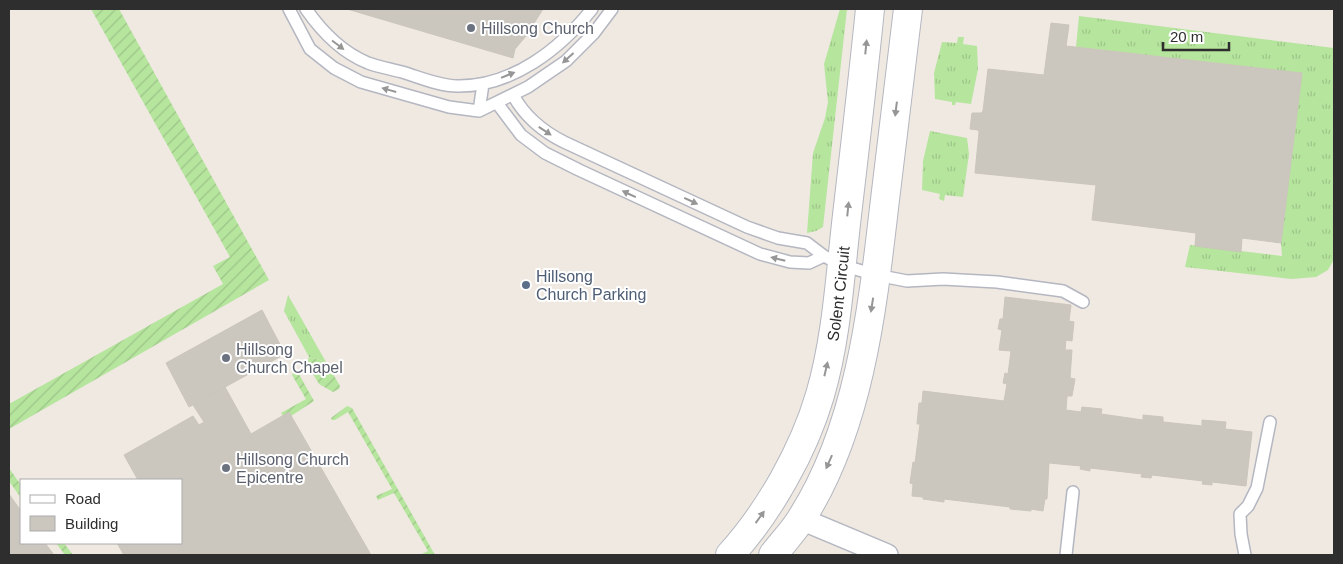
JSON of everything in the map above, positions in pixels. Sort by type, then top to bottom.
[{"type":"street","name":"Solent Circuit","points":[[730,555],[766,508],[788,470],[804,437],[820,395],[831,350],[833,260],[870,9]]},
{"type":"street","name":"Solent Circuit","points":[[773,555],[801,519],[819,484],[831,457],[850,403],[861,362],[876,275],[908,9]]},
{"type":"street","points":[[801,519],[887,555]]},
{"type":"lane","points":[[289,9],[310,49],[334,68],[361,82],[448,107],[479,111],[528,87],[566,61],[594,33],[612,9]]},
{"type":"lane","points":[[306,9],[321,30],[339,46],[368,62],[428,80],[456,86],[483,84],[511,74],[536,61],[563,41],[592,9]]},
{"type":"lane","points":[[310,49],[321,30]]},
{"type":"lane","points":[[361,82],[368,62]]},
{"type":"lane","points":[[421,99],[428,80]]},
{"type":"lane","points":[[479,111],[483,84]]},
{"type":"lane","points":[[513,95],[518,104],[537,126],[558,139],[747,227],[778,238],[807,243],[833,260],[876,275],[907,281],[943,279],[997,282],[1063,291],[1083,302]]},
{"type":"lane","points":[[497,103],[518,131],[545,153],[733,243],[760,254],[790,262],[809,263],[833,260]]},
{"type":"lane","points":[[1245,555],[1240,514],[1248,506],[1257,488],[1270,422]]},
{"type":"lane","points":[[1066,555],[1074,492]]},
{"type":"green space","points":[[91,9],[119,9],[269,280],[9,429],[9,404],[223,284],[213,266],[230,257]]},
{"type":"green space","points":[[840,9],[847,9],[823,227],[807,233],[813,153],[825,118],[828,102],[824,64]]},
{"type":"green space","points":[[1079,16],[1334,48],[1334,259],[1328,270],[1316,277],[1291,279],[1185,267],[1190,245],[1282,256],[1281,243],[1302,73],[1076,47]]},
{"type":"green space","points":[[958,37],[964,37],[963,44],[977,46],[978,69],[971,104],[956,102],[955,105],[952,105],[952,102],[935,99],[934,73],[942,42],[957,43]]},
{"type":"green space","points":[[930,131],[967,138],[969,154],[963,197],[945,195],[944,201],[939,199],[940,194],[922,190],[923,161]]},
{"type":"green space","points":[[288,295],[326,362],[309,357],[284,311]]},
{"type":"green space","points":[[309,357],[326,362],[340,386],[339,389],[333,392],[319,384],[307,364]]},
{"type":"green space","points":[[295,367],[314,401],[291,416],[289,412],[283,416],[281,413],[306,399],[292,375]]},
{"type":"green space","points":[[347,406],[352,408],[435,555],[420,555],[428,551],[394,493],[378,500],[376,496],[392,489],[348,412],[335,420],[331,418]]},
{"type":"green space","points":[[9,468],[20,484],[20,497],[9,481]]},
{"type":"green space","points":[[57,544],[65,544],[73,555],[65,555]]},
{"type":"building","name":"Hillsong Church","points":[[347,9],[543,9],[526,36],[515,49],[513,58]]},
{"type":"building","points":[[1051,23],[1069,25],[1066,46],[1302,73],[1281,243],[1242,238],[1241,252],[1195,246],[1196,233],[1092,220],[1096,185],[975,173],[979,132],[978,130],[970,129],[972,113],[981,113],[983,111],[988,69],[1044,75]]},
{"type":"building","points":[[1005,297],[1071,305],[1069,321],[1074,322],[1072,341],[1066,340],[1065,350],[1072,350],[1070,378],[1075,379],[1072,396],[1067,396],[1066,410],[1081,412],[1082,407],[1102,409],[1101,414],[1143,420],[1143,415],[1163,417],[1163,422],[1202,426],[1202,420],[1226,422],[1225,429],[1252,432],[1246,486],[1212,482],[1212,485],[1202,484],[1203,481],[1152,475],[1151,478],[1141,477],[1142,474],[1090,468],[1090,471],[1080,469],[1081,466],[1049,463],[1047,499],[1045,499],[1043,511],[1010,509],[1010,507],[944,499],[944,502],[912,496],[913,484],[910,483],[913,462],[915,463],[920,424],[917,424],[919,403],[922,403],[923,391],[1004,401],[1007,384],[1003,383],[1005,373],[1008,374],[1011,351],[999,350],[1002,330],[998,329],[1000,319],[1003,319]]},
{"type":"building","name":"Hillsong Church Chapel","points":[[262,310],[285,354],[189,407],[166,363]]},
{"type":"building","name":"Hillsong Church Epicentre","points":[[225,387],[251,434],[289,412],[371,555],[124,555],[118,544],[182,544],[182,479],[137,479],[124,455],[193,416],[199,425],[204,422],[193,405]]},
{"type":"building","points":[[9,494],[20,510],[20,544],[46,544],[54,555],[9,555]]},
{"type":"place","name":"Hillsong Church","points":[[471,28]]},
{"type":"place","name":"Hillsong Church Parking","points":[[526,285]]},
{"type":"place","name":"Hillsong Church Chapel","points":[[226,358]]},
{"type":"place","name":"Hillsong Church Epicentre","points":[[226,468]]}]
